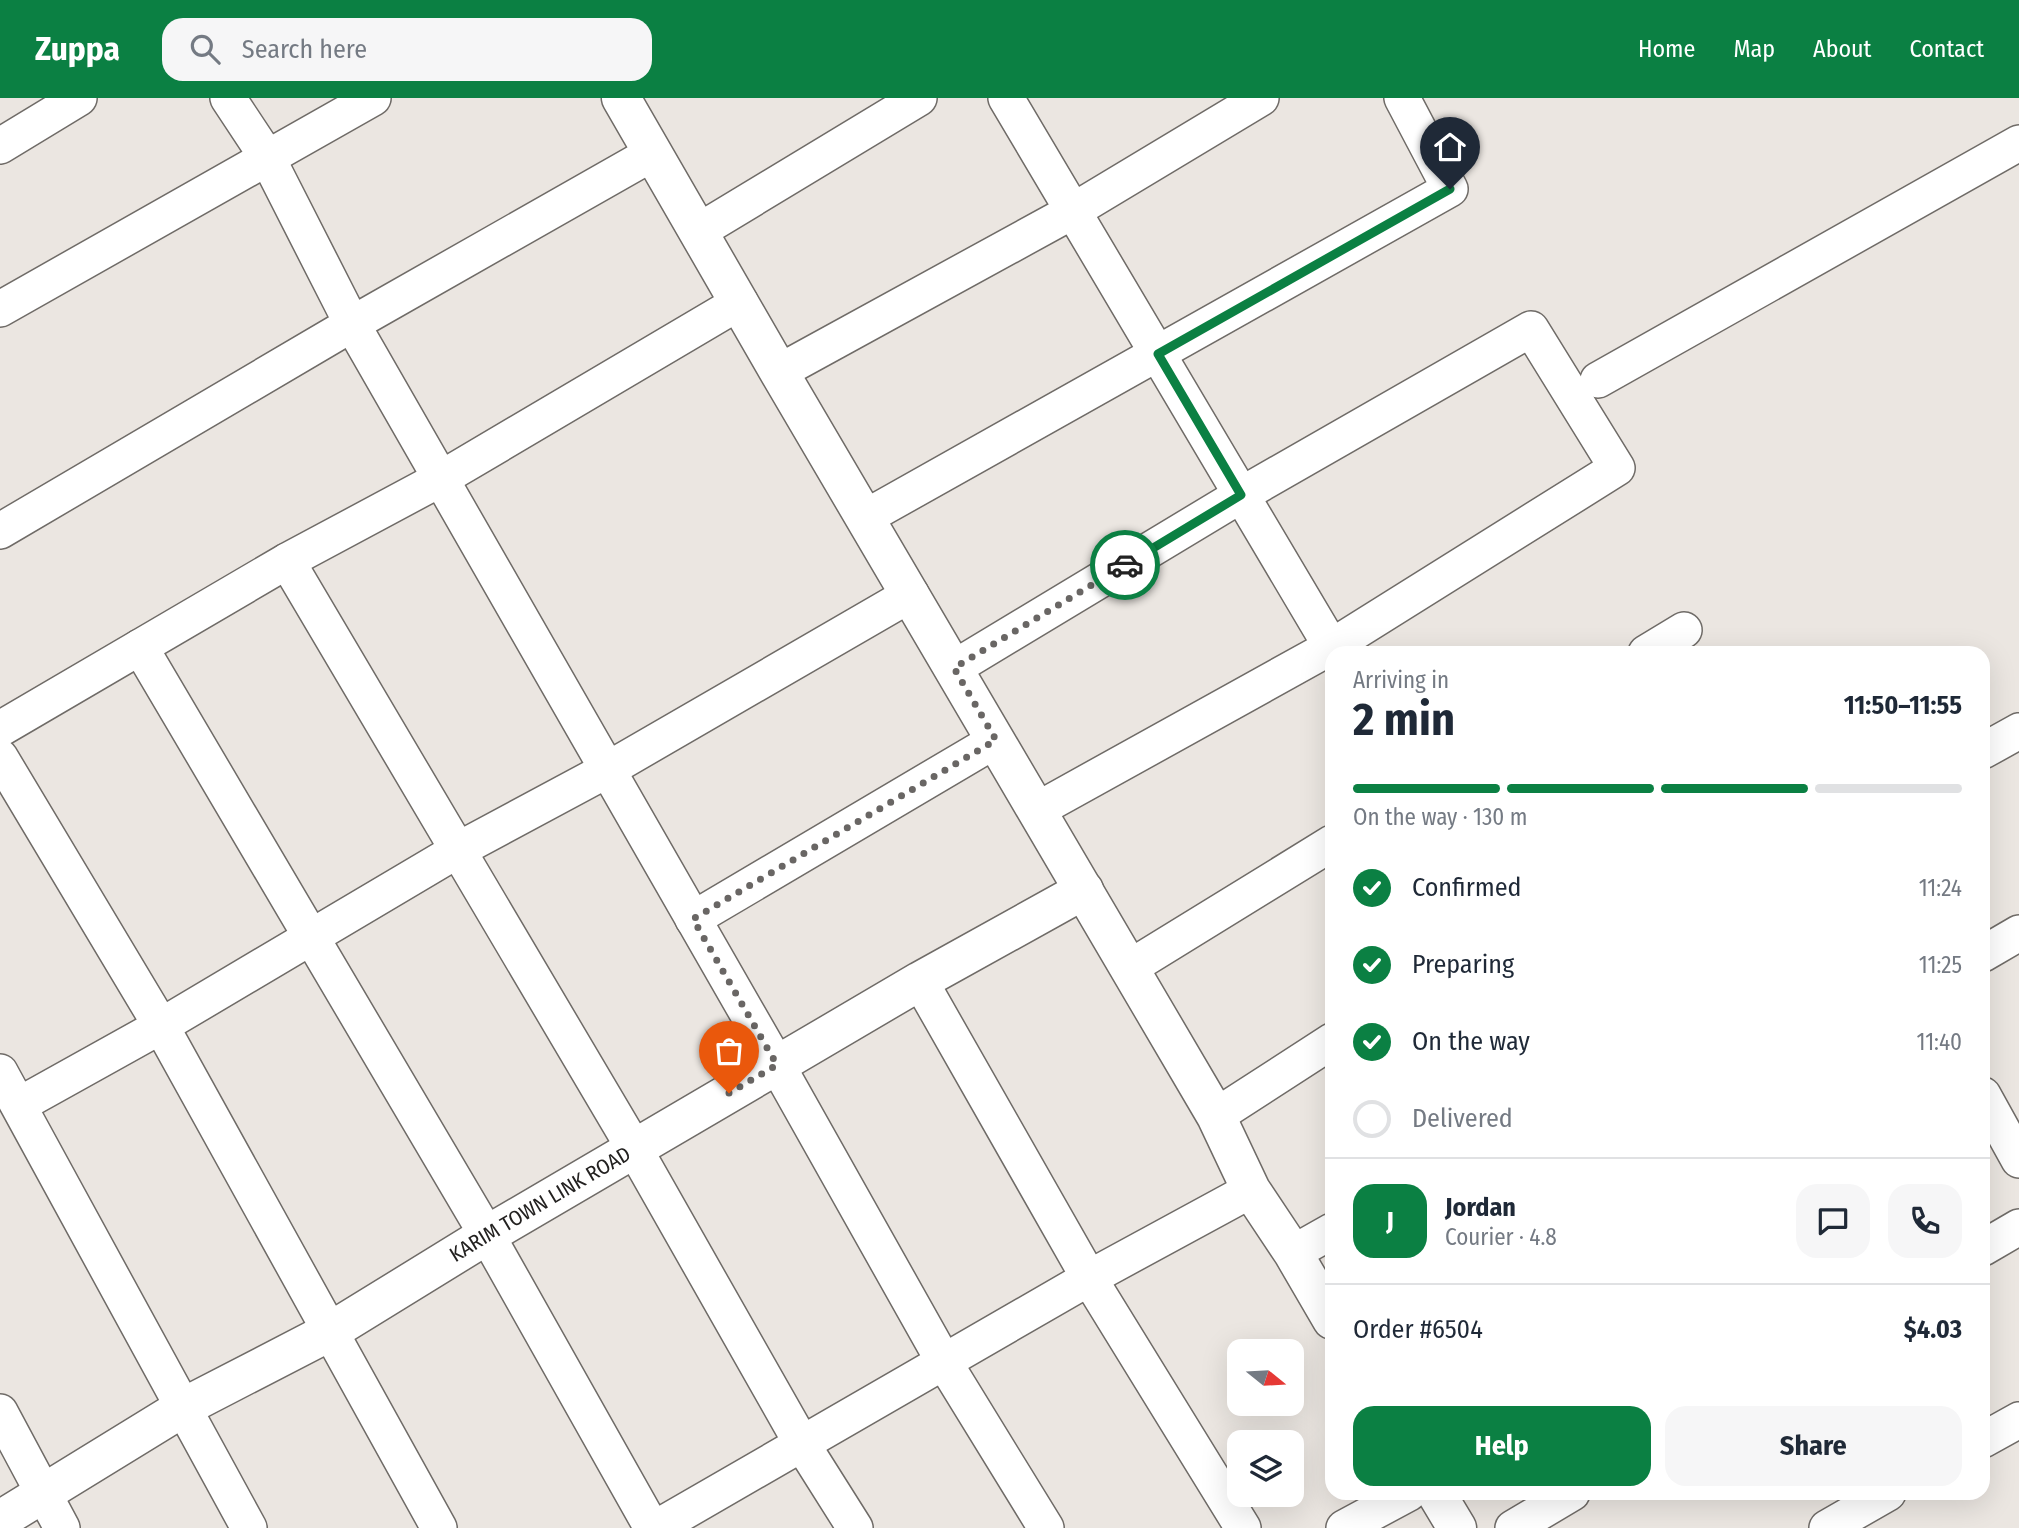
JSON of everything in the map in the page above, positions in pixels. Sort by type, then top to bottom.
[{"type":"street","points":[[0,146],[79,98]]},
{"type":"street","points":[[228,98],[267,157],[352,324],[944,1362],[1046,1528]]},
{"type":"street","points":[[0,309],[373,98]]},
{"type":"street","points":[[621,98],[1216,1116],[1251,1191],[1293,1253],[1325,1309]]},
{"type":"street","points":[[699,231],[919,98]]},
{"type":"street","points":[[1006,98],[1331,646]]},
{"type":"street","points":[[779,372],[1073,211],[1261,98]]},
{"type":"street","points":[[866,517],[1450,189],[1402,98]]},
{"type":"street","points":[[1598,380],[2019,143]]},
{"type":"street","points":[[0,531],[352,324],[653,153]]},
{"type":"street","points":[[0,729],[288,561],[442,478],[740,302]]},
{"type":"street","points":[[954,668],[1241,495],[1531,328],[1617,468],[1339,646]]},
{"type":"street","points":[[288,561],[635,1148],[802,1444],[855,1528]]},
{"type":"street","points":[[19,1105],[313,938],[458,850],[607,770],[911,594]]},
{"type":"street","points":[[1658,646],[1684,630]]},
{"type":"street","points":[[140,648],[487,1235],[654,1528],[1089,1279],[1251,1191]]},
{"type":"street","points":[[1037,810],[1325,654]]},
{"type":"street","points":[[1990,747],[2019,731]]},
{"type":"street","points":[[693,919],[996,740]]},
{"type":"street","points":[[0,757],[161,1026],[439,1528]]},
{"type":"street","points":[[1129,968],[1325,847]]},
{"type":"street","name":"KARIM TOWN LINK ROAD","points":[[0,1520],[184,1407],[331,1331],[487,1235],[920,981],[1084,890]]},
{"type":"street","points":[[1990,950],[2019,933]]},
{"type":"street","points":[[920,981],[1089,1279],[1243,1528]]},
{"type":"street","points":[[1216,1116],[1325,1046]]},
{"type":"street","points":[[0,1072],[249,1528]]},
{"type":"street","points":[[1990,1106],[2015,1143]]},
{"type":"street","points":[[1990,1244],[2019,1227]]},
{"type":"street","points":[[1293,1253],[1325,1235]]},
{"type":"street","points":[[0,1412],[62,1528]]},
{"type":"street","points":[[1990,1436],[2019,1420]]},
{"type":"street","points":[[1344,1528],[1396,1500]]},
{"type":"street","points":[[1440,1500],[1457,1528]]},
{"type":"street","points":[[1513,1528],[1560,1500]]},
{"type":"street","points":[[1840,1516],[1873,1500]]},
{"type":"way so far","points":[[729,1093],[777,1065],[693,919],[996,740],[954,668],[1125,565]]},
{"type":"route","points":[[1125,565],[1241,495],[1158,354],[1450,189]]}]
